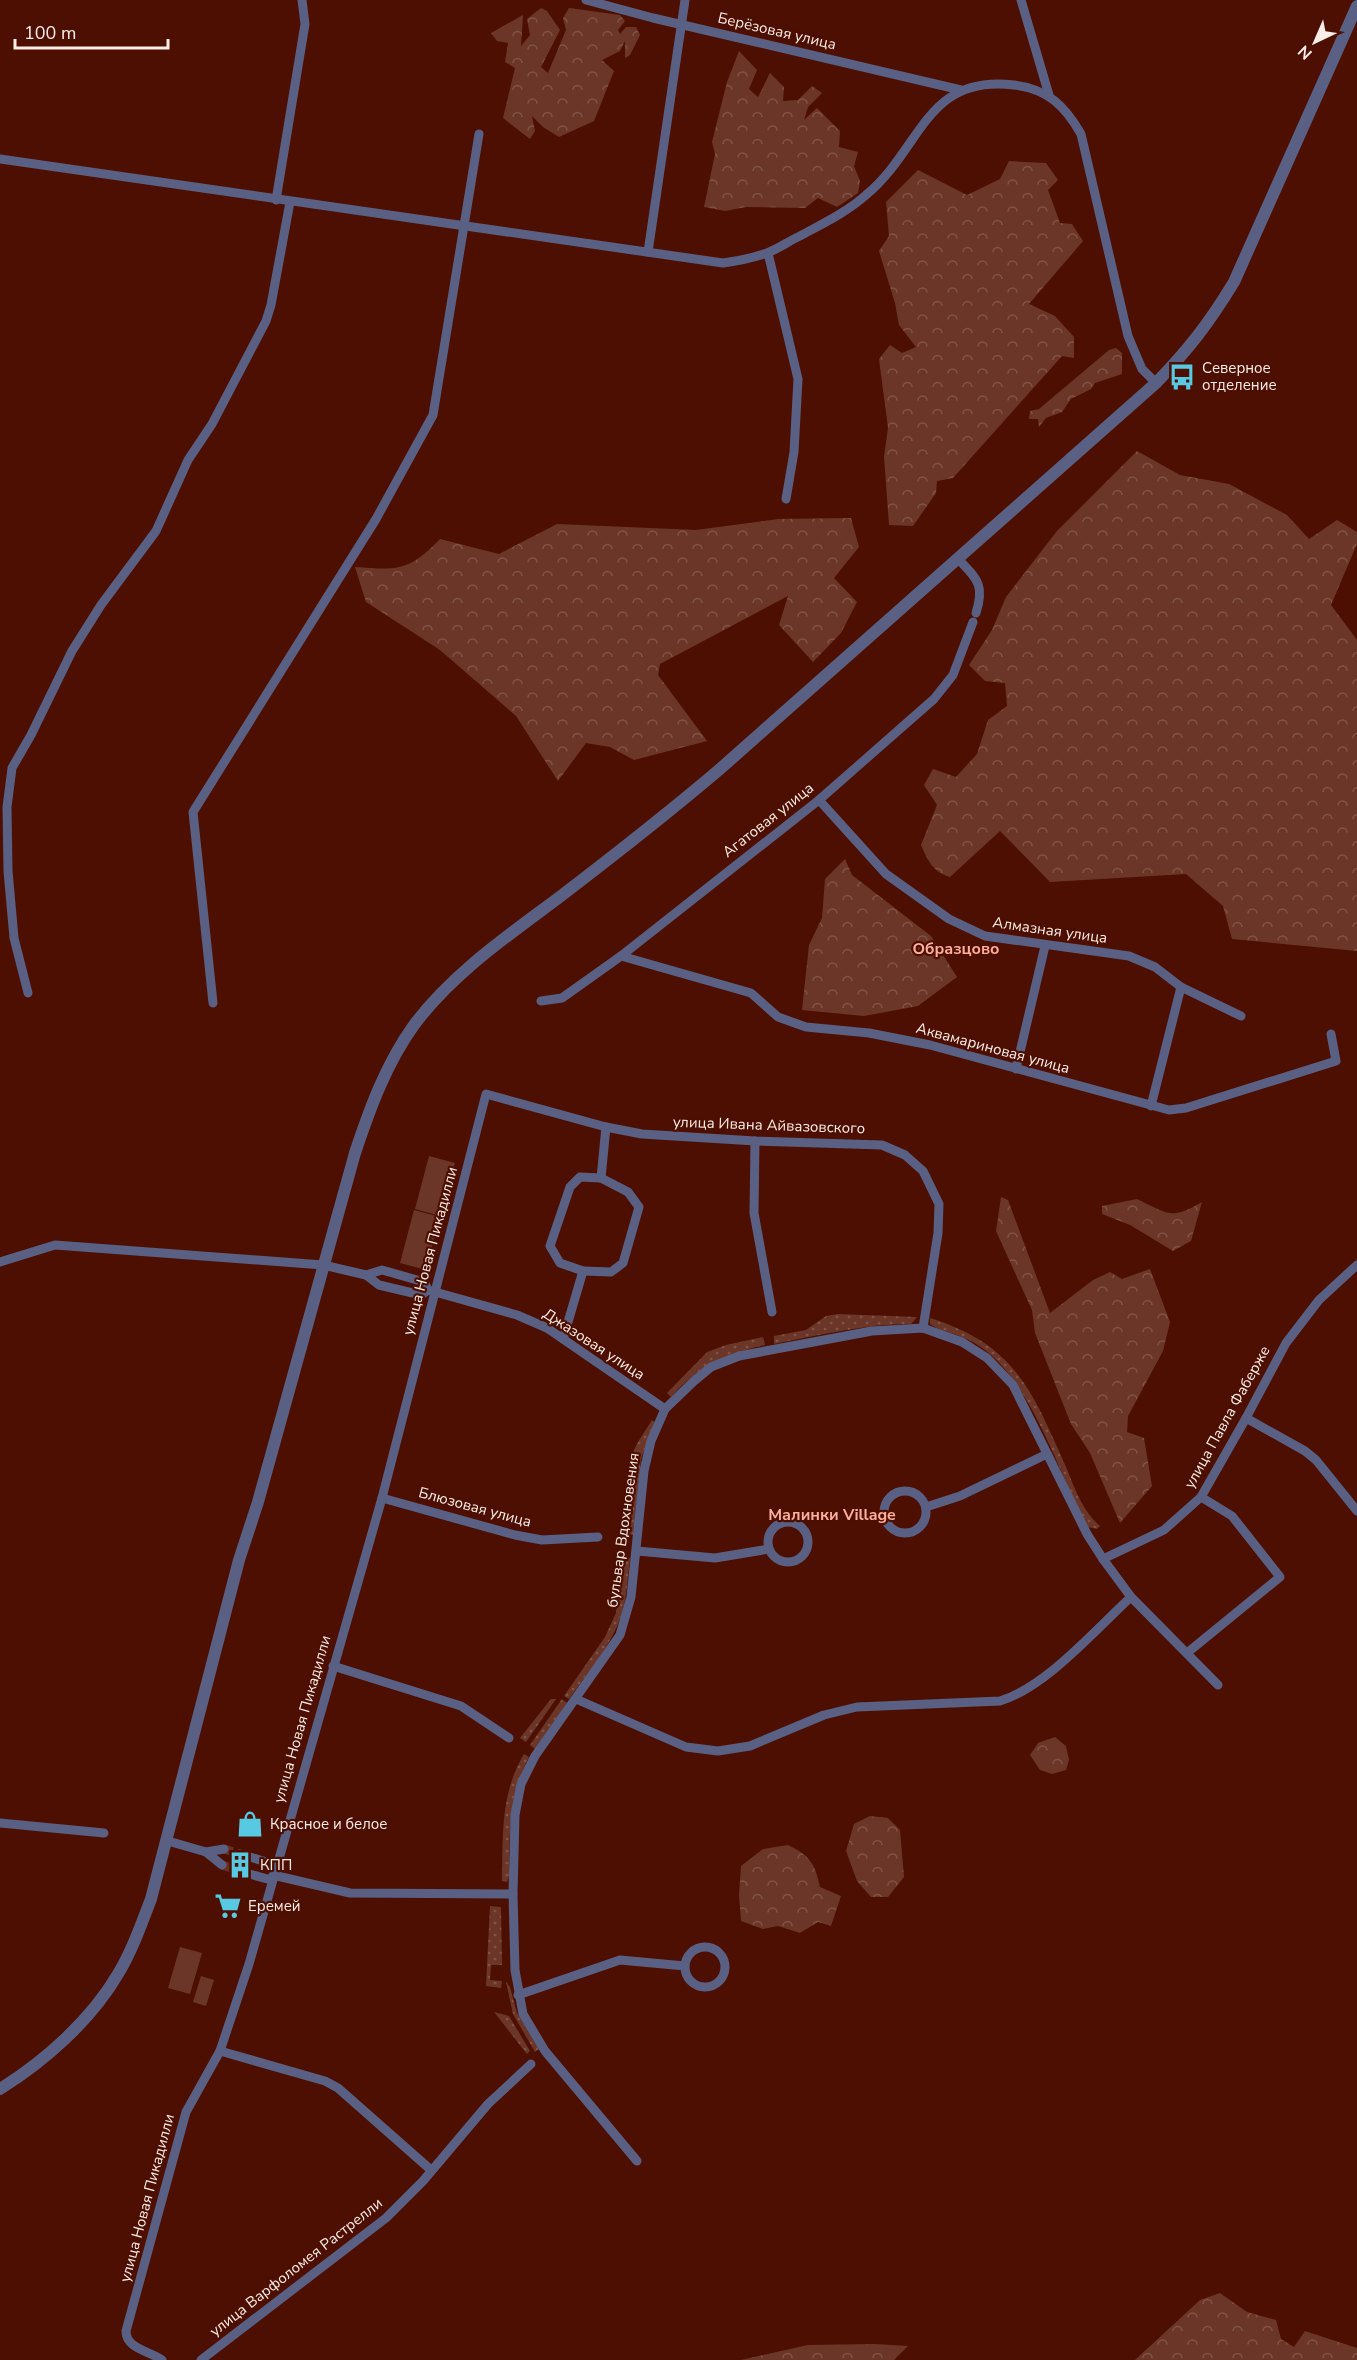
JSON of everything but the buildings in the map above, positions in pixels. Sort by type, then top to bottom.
[{"type":"street","points":[[276,200],[305,24],[302,0]]},
{"type":"street","name":"Берёзовая улица","points":[[586,0],[961,90]]},
{"type":"street","points":[[648,252],[685,0]]},
{"type":"street","points":[[1021,0],[1049,95]]},
{"type":"street","points":[[0,2089],[69,2034],[96,2004],[117,1975],[133,1944],[151,1899],[168,1841],[239,1560],[258,1502],[355,1153],[373,1100],[397,1050],[415,1023],[462,973],[504,938],[659,821],[1156,383],[1194,343],[1211,321],[1234,282],[1357,6]]},
{"type":"street","points":[[0,159],[723,263],[741,261],[768,253],[865,197],[895,165],[931,114],[947,98],[961,90],[1001,83],[1028,87],[1049,95],[1066,112],[1081,134],[1128,336],[1142,369],[1156,383]]},
{"type":"street","points":[[213,1003],[193,812],[376,519],[433,415],[479,134]]},
{"type":"street","points":[[28,993],[14,938],[8,871],[7,807],[12,768],[31,735],[72,651],[101,605],[156,531],[188,460],[212,424],[266,321],[290,202]]},
{"type":"street","points":[[768,253],[798,379],[794,452],[786,499]]},
{"type":"street","name":"Агатовая улица","points":[[542,1001],[562,998],[621,956],[819,800],[934,699],[953,675],[981,599],[981,588],[976,578],[958,559]]},
{"type":"street","name":"Алмазная улица","points":[[819,800],[886,874],[949,919],[985,936],[1129,956],[1155,968],[1181,987],[1242,1016]]},
{"type":"street","points":[[1016,1070],[1045,946]]},
{"type":"street","name":"Аквамариновая улица","points":[[621,956],[751,993],[778,1017],[807,1027],[869,1033],[930,1045],[1169,1110],[1186,1108],[1336,1061],[1331,1034]]},
{"type":"street","points":[[1151,1106],[1181,987]]},
{"type":"street","name":"улица Ивана Айвазовского","points":[[486,1094],[606,1127],[642,1134],[755,1142],[882,1145],[905,1155],[922,1171],[939,1204],[938,1233],[923,1328]]},
{"type":"street","name":"улица Новая Пикадилли","points":[[162,2360],[153,2353],[131,2344],[126,2339],[126,2331],[186,2112],[220,2051],[249,1964],[382,1498],[431,1291],[486,1094]]},
{"type":"street","points":[[601,1178],[606,1127]]},
{"type":"street","points":[[755,1142],[754,1213],[772,1312]]},
{"type":"street","points":[[580,1177],[601,1178],[628,1192],[639,1207],[623,1263],[611,1272],[583,1271],[560,1263],[550,1246],[570,1187],[580,1177]]},
{"type":"street","points":[[0,1262],[55,1245],[323,1264],[366,1275],[379,1285],[421,1295],[431,1291],[424,1282],[382,1270],[366,1275]]},
{"type":"street","name":"улица Павла Фаберже","points":[[1103,1559],[1164,1530],[1201,1497],[1286,1343],[1319,1300],[1357,1265]]},
{"type":"street","points":[[563,1339],[583,1271]]},
{"type":"street","name":"Джазовая улица","points":[[431,1291],[517,1315],[547,1328],[665,1408]]},
{"type":"street","name":"бульвар Вдохновения","points":[[637,2161],[545,2051],[524,2014],[518,1995],[515,1971],[513,1894],[515,1815],[521,1784],[535,1755],[620,1635],[631,1597],[644,1471],[651,1441],[665,1408],[711,1367],[739,1356],[872,1331],[923,1328],[962,1342],[987,1358],[1013,1385],[1087,1534],[1131,1597],[1218,1685]]},
{"type":"street","points":[[1246,1418],[1310,1456],[1357,1511]]},
{"type":"street","points":[[926,1507],[960,1496],[1047,1454]]},
{"type":"street","points":[[899,1492],[914,1493],[926,1507],[921,1526],[909,1532],[891,1527],[885,1514],[888,1500],[899,1492]]},
{"type":"street","points":[[1187,1653],[1280,1577],[1232,1516],[1201,1497]]},
{"type":"street","name":"Блюзовая улица","points":[[382,1498],[515,1535],[542,1540],[598,1537]]},
{"type":"street","points":[[783,1522],[796,1524],[806,1533],[808,1539],[806,1552],[796,1561],[783,1562],[777,1559],[769,1549],[769,1536],[772,1530],[783,1522]]},
{"type":"street","points":[[637,1551],[716,1558],[769,1549]]},
{"type":"street","points":[[576,1699],[686,1747],[718,1750],[750,1746],[824,1715],[857,1707],[1000,1701],[1017,1696],[1040,1682],[1131,1597]]},
{"type":"street","points":[[333,1666],[461,1706],[509,1738]]},
{"type":"street","points":[[0,1823],[104,1833]]},
{"type":"street","points":[[168,1841],[206,1852],[222,1865]]},
{"type":"street","points":[[206,1852],[224,1849]]},
{"type":"street","points":[[250,1857],[276,1865]]},
{"type":"street","points":[[246,1873],[350,1893],[513,1894]]},
{"type":"street","points":[[704,1947],[717,1951],[724,1961],[723,1974],[715,1983],[703,1986],[691,1981],[687,1976],[685,1966],[687,1956],[692,1951],[704,1947]]},
{"type":"street","points":[[518,1995],[620,1960],[685,1966]]},
{"type":"street","points":[[220,2051],[325,2081],[338,2088],[431,2170]]},
{"type":"street","name":"улица Варфоломея Растрелли","points":[[201,2360],[386,2218],[488,2104],[531,2064]]},
{"type":"green space","points":[[541,8],[547,11],[560,30],[541,67],[548,73],[566,30],[563,18],[569,8],[620,15],[625,21],[618,30],[620,34],[626,27],[636,27],[640,35],[630,55],[625,58],[625,41],[620,51],[602,60],[614,71],[594,121],[559,137],[543,127],[532,116],[535,131],[530,139],[503,118],[515,68],[505,62],[508,43],[497,41],[491,33],[523,15],[521,46],[530,35],[527,19]]},
{"type":"green space","points":[[739,51],[757,70],[749,89],[758,97],[770,73],[784,87],[783,101],[798,100],[812,86],[822,93],[808,107],[804,120],[817,108],[840,131],[839,147],[858,152],[854,166],[860,181],[858,193],[837,207],[818,198],[805,208],[746,207],[725,211],[704,207],[715,154],[712,142],[727,82]]},
{"type":"green space","points":[[1009,161],[1046,163],[1058,180],[1048,190],[1060,223],[1072,224],[1083,241],[1029,304],[1055,316],[1074,337],[1074,358],[1062,356],[953,478],[937,481],[936,493],[913,526],[889,525],[884,457],[888,428],[879,359],[890,345],[902,353],[916,347],[899,325],[895,303],[879,251],[889,236],[886,202],[918,170],[967,195],[1000,179]]},
{"type":"green space","points":[[1116,348],[1122,353],[1122,374],[1095,383],[1091,389],[1071,399],[1062,412],[1046,418],[1039,427],[1038,419],[1029,419],[1030,411],[1039,409],[1109,350]]},
{"type":"green space","points":[[1137,451],[1180,475],[1229,484],[1287,515],[1309,539],[1337,520],[1357,532],[1357,544],[1331,605],[1357,640],[1357,951],[1232,939],[1223,906],[1186,874],[1050,882],[1000,831],[950,877],[939,872],[932,865],[921,845],[937,805],[924,785],[933,769],[956,777],[977,754],[988,720],[1007,706],[1005,683],[985,681],[969,665],[992,630],[1006,597],[1057,531]]},
{"type":"green space","points":[[851,518],[859,547],[834,578],[857,602],[841,633],[813,662],[779,625],[788,596],[660,664],[658,675],[707,741],[634,760],[610,747],[586,743],[558,781],[516,716],[440,650],[366,602],[355,567],[382,569],[402,566],[419,558],[440,539],[499,554],[557,524],[696,530],[778,519]]},
{"type":"green space","points":[[845,859],[852,875],[931,936],[957,977],[918,1006],[864,1016],[802,1010],[809,945],[822,918],[825,879]]},
{"type":"green space","points":[[429,1156],[455,1163],[440,1216],[415,1209]]},
{"type":"green space","points":[[1001,1197],[1008,1200],[1050,1313],[1093,1280],[1110,1272],[1122,1279],[1150,1269],[1170,1322],[1163,1351],[1128,1416],[1127,1432],[1144,1438],[1152,1486],[1120,1523],[1090,1453],[1071,1424],[1035,1333],[1032,1310],[996,1231]]},
{"type":"green space","points":[[1137,1199],[1169,1213],[1183,1212],[1202,1202],[1191,1241],[1173,1251],[1130,1225],[1102,1214],[1102,1206]]},
{"type":"green space","points":[[414,1210],[440,1217],[426,1270],[400,1263]]},
{"type":"green space","points":[[838,1314],[917,1317],[911,1324],[860,1328],[774,1344],[774,1336],[806,1330],[826,1316]]},
{"type":"green space","points":[[930,1318],[959,1329],[983,1342],[1018,1374],[1042,1415],[1080,1499],[1088,1513],[1100,1526],[1097,1529],[1088,1527],[1034,1413],[1007,1372],[980,1347],[933,1326],[930,1324]]},
{"type":"green space","points":[[763,1337],[765,1345],[725,1357],[692,1377],[671,1397],[667,1393],[707,1352],[726,1345]]},
{"type":"green space","points":[[652,1420],[655,1422],[641,1459],[633,1535],[627,1534],[630,1458]]},
{"type":"green space","points":[[623,1558],[630,1558],[626,1597],[619,1622],[600,1657],[569,1699],[564,1696],[605,1637],[616,1613]]},
{"type":"green space","points":[[551,1699],[556,1699],[526,1742],[520,1738]]},
{"type":"green space","points":[[562,1699],[567,1703],[535,1749],[530,1745]]},
{"type":"green space","points":[[1055,1737],[1066,1746],[1069,1760],[1066,1770],[1052,1774],[1040,1770],[1030,1755],[1038,1743]]},
{"type":"green space","points":[[524,1754],[529,1757],[517,1786],[514,1801],[507,1882],[502,1881],[504,1816],[511,1784]]},
{"type":"green space","points":[[870,1816],[888,1818],[900,1830],[904,1877],[888,1897],[871,1897],[857,1881],[846,1851],[854,1824]]},
{"type":"green space","points":[[788,1845],[810,1861],[820,1887],[841,1896],[831,1926],[818,1922],[800,1933],[778,1926],[763,1929],[741,1921],[739,1895],[741,1866],[763,1849]]},
{"type":"green space","points":[[490,1906],[501,1907],[502,1965],[491,1965],[490,1980],[502,1981],[501,1988],[486,1986]]},
{"type":"green space","points":[[180,1947],[202,1953],[190,1994],[168,1988]]},
{"type":"green space","points":[[201,1976],[214,1980],[206,2006],[193,2002]]},
{"type":"green space","points":[[506,1982],[510,1987],[517,2013],[539,2049],[535,2052],[513,2014]]},
{"type":"green space","points":[[494,2012],[509,2016],[530,2051],[527,2054]]},
{"type":"green space","points":[[1220,2293],[1247,2312],[1276,2320],[1281,2339],[1294,2347],[1305,2331],[1357,2348],[1357,2360],[1135,2360],[1200,2300]]},
{"type":"green space","points":[[808,2345],[908,2346],[894,2360],[741,2360]]},
{"type":"tunnel","points":[[224,1849],[250,1857]]},
{"type":"tunnel","points":[[222,1865],[246,1873]]},
{"type":"place","name":"Северное отделение","points":[[1182,377]]},
{"type":"place","name":"Красное и белое","points":[[250,1824]]},
{"type":"place","name":"КПП","points":[[240,1865]]},
{"type":"place","name":"Еремей","points":[[228,1906]]},
{"type":"district","name":"Образцово","points":[[956,948]]},
{"type":"district","name":"Малинки Village","points":[[832,1514]]}]
